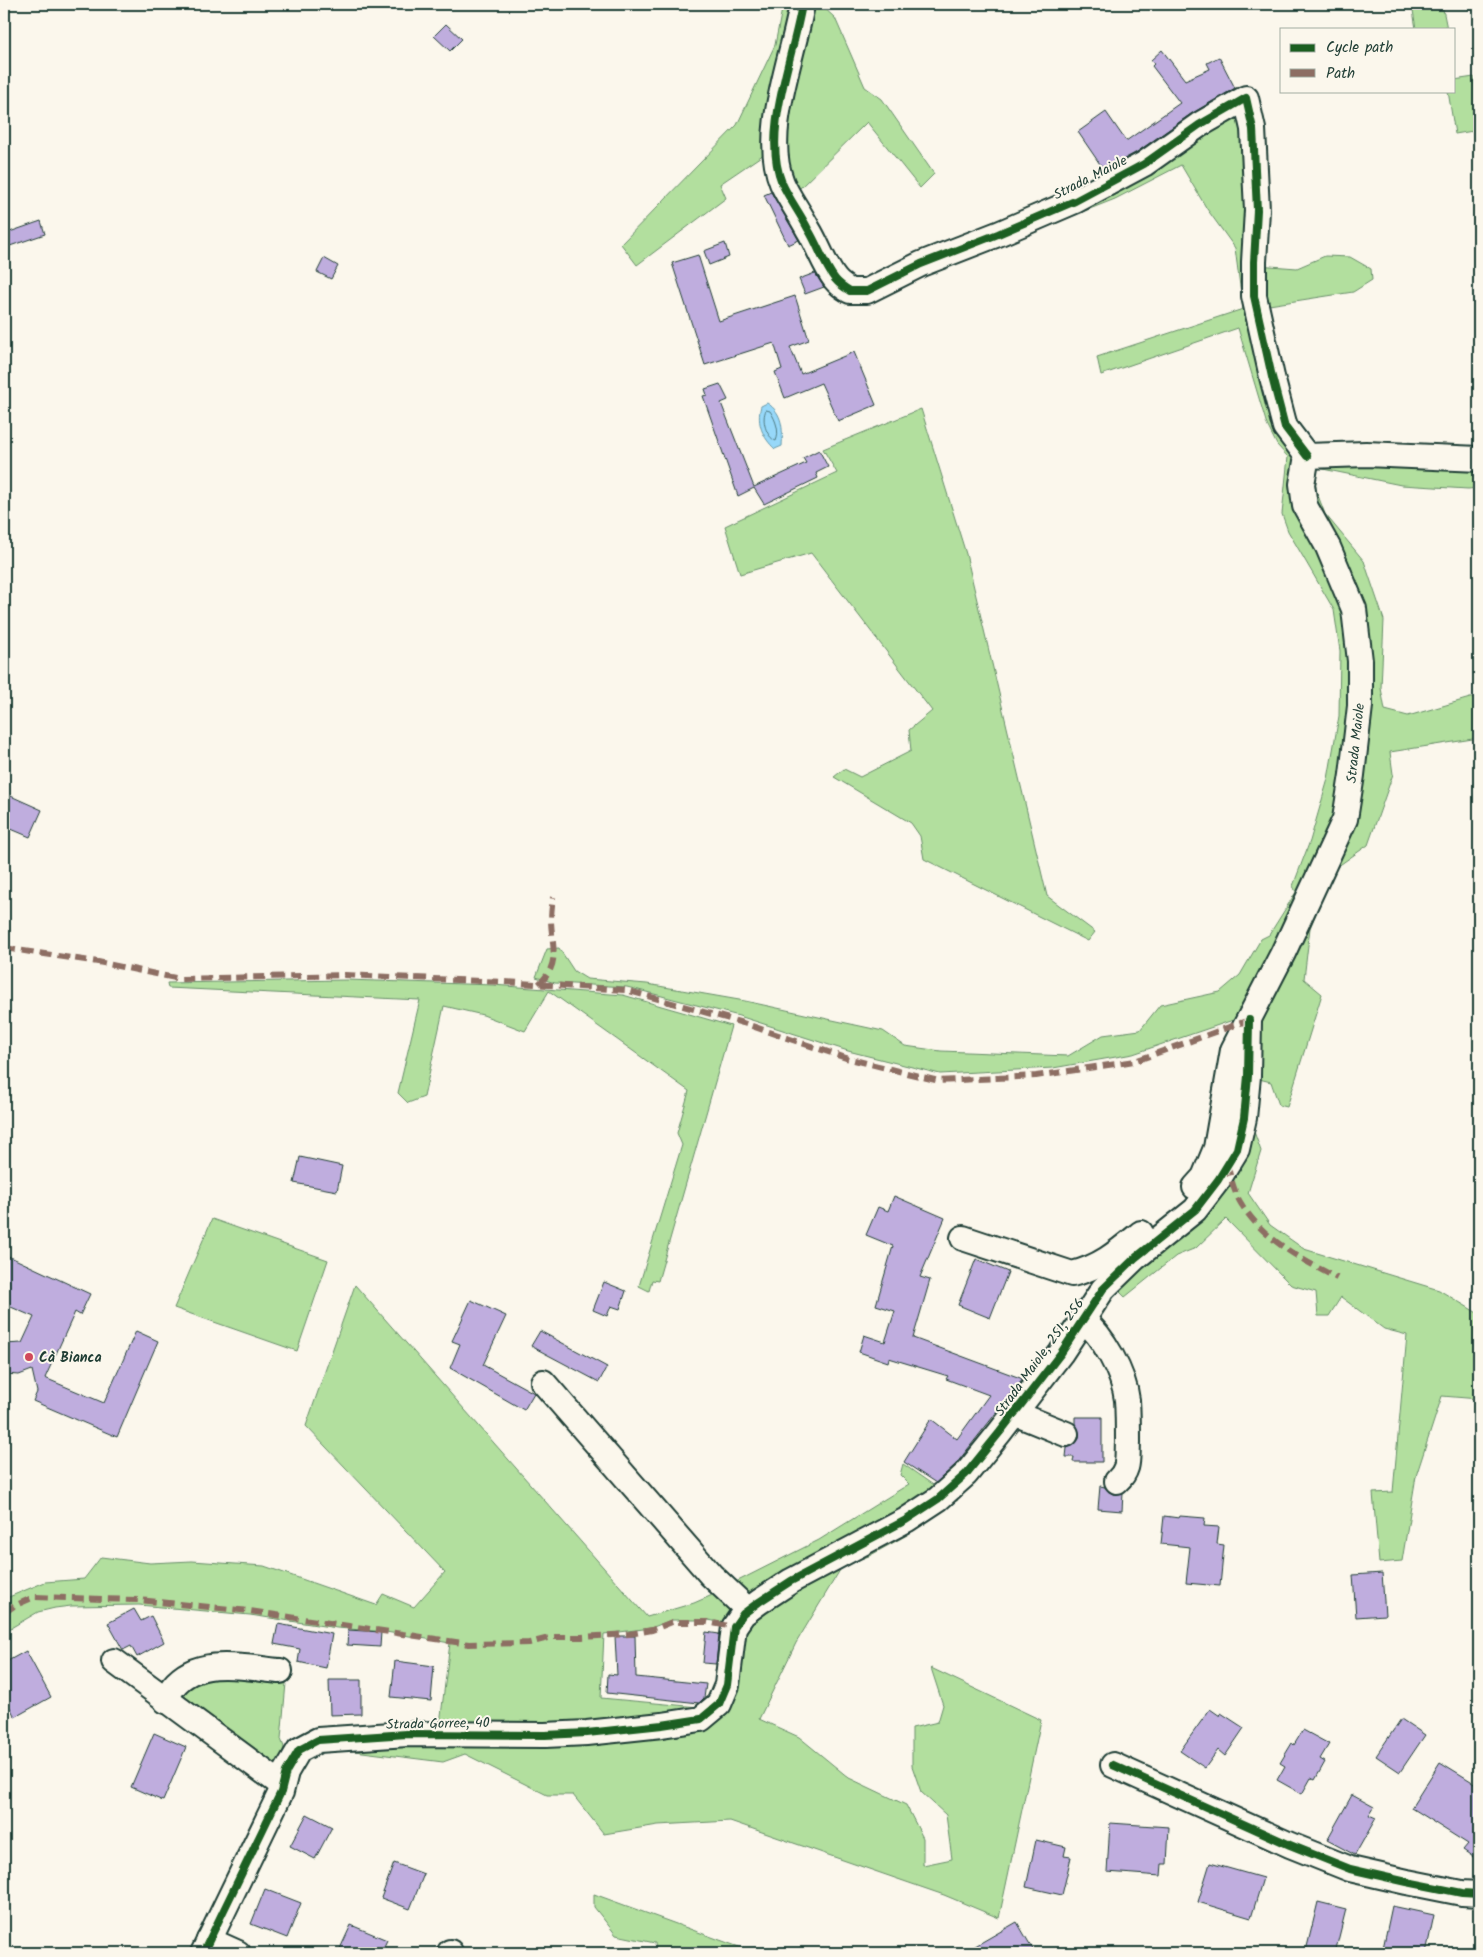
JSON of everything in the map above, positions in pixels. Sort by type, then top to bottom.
[{"type":"street","name":"Strada Maiole","points":[[802,4],[776,124],[775,158],[781,181],[791,202],[808,228],[836,280],[850,291],[867,291],[921,264],[998,234],[1074,200],[1144,164],[1199,125],[1246,98],[1253,129],[1257,210],[1254,296],[1285,427],[1307,456],[1302,484],[1305,506],[1328,547],[1354,609],[1360,661],[1360,706],[1345,819],[1233,1050],[1216,1148],[1204,1177],[1185,1199],[1105,1262],[1089,1270],[1072,1274],[963,1238]]},
{"type":"street","points":[[1307,456],[1366,454],[1479,459]]},
{"type":"street","name":"Strada Maiole, 251, 256","points":[[741,1618],[791,1581],[906,1520],[938,1499],[966,1474],[1061,1353],[1103,1289],[1135,1258],[1195,1210],[1218,1180],[1237,1149],[1244,1118],[1248,1076],[1249,1020]]},
{"type":"street","points":[[1082,1320],[1092,1326],[1110,1355],[1119,1372],[1127,1398],[1127,1469],[1117,1481]]},
{"type":"street","points":[[543,1382],[711,1575],[741,1618]]},
{"type":"street","points":[[1014,1413],[1066,1434]]},
{"type":"street","name":"Strada Gorree, 40","points":[[206,1947],[281,1792],[286,1772],[299,1750],[318,1740],[407,1734],[579,1734],[701,1719],[719,1704],[727,1685],[741,1618]]},
{"type":"street","points":[[114,1661],[282,1785]]},
{"type":"street","points":[[166,1701],[174,1687],[185,1676],[202,1669],[222,1666],[280,1671]]},
{"type":"street","points":[[1113,1765],[1290,1846],[1350,1869],[1462,1893],[1479,1894]]},
{"type":"street","points":[[206,1947],[238,1953]]},
{"type":"green space","points":[[783,4],[821,5],[835,18],[865,87],[882,99],[934,174],[920,188],[867,122],[793,195],[770,150],[720,184],[726,198],[637,265],[621,244],[737,125],[775,45]]},
{"type":"green space","points":[[1412,4],[1442,4],[1447,28],[1416,28]]},
{"type":"green space","points":[[1474,77],[1479,112],[1479,130],[1455,134],[1448,92],[1456,92],[1456,80]]},
{"type":"green space","points":[[1241,107],[1248,262],[1301,457],[1350,611],[1355,661],[1340,815],[1245,1016],[1133,1054],[1053,1068],[940,1074],[848,1051],[739,1016],[627,987],[555,983],[536,977],[547,949],[559,948],[574,971],[587,979],[647,984],[745,1001],[883,1031],[905,1046],[941,1051],[1068,1056],[1103,1035],[1140,1030],[1160,1005],[1220,992],[1240,975],[1261,939],[1269,935],[1296,892],[1293,886],[1310,841],[1328,779],[1339,716],[1340,651],[1334,610],[1288,531],[1282,514],[1288,457],[1277,445],[1267,425],[1238,328],[1101,375],[1097,357],[1243,309],[1235,248],[1207,209],[1181,165],[1115,199],[933,271]]},
{"type":"green space","points":[[1325,256],[1350,257],[1371,269],[1372,280],[1353,292],[1269,305],[1292,409],[1309,443],[1397,447],[1310,453],[1287,425],[1257,265],[1297,268]]},
{"type":"green space","points":[[921,409],[966,554],[1047,896],[1095,932],[1088,941],[924,859],[920,836],[911,823],[834,777],[844,769],[860,777],[911,751],[909,730],[932,711],[811,553],[740,574],[725,526],[837,473],[823,449]]},
{"type":"green space","points":[[1479,462],[1479,488],[1468,489],[1401,485],[1318,468],[1314,485],[1325,514],[1364,561],[1384,620],[1381,688],[1385,710],[1408,716],[1479,697],[1479,738],[1390,752],[1393,774],[1368,845],[1334,869],[1310,928],[1304,979],[1322,994],[1287,1107],[1279,1105],[1271,1082],[1259,1079],[1249,1118],[1261,1151],[1248,1193],[1270,1225],[1304,1249],[1439,1290],[1479,1314],[1479,1399],[1442,1396],[1416,1476],[1402,1561],[1379,1563],[1373,1493],[1393,1492],[1407,1335],[1384,1329],[1341,1297],[1329,1316],[1318,1316],[1316,1292],[1291,1285],[1226,1219],[1196,1248],[1176,1256],[1125,1297],[1116,1288],[1200,1214],[1240,1051],[1350,820],[1365,660],[1308,506],[1308,465]]},
{"type":"green space","points":[[347,980],[493,985],[623,995],[731,1026],[658,1281],[652,1280],[649,1291],[639,1286],[682,1145],[677,1133],[689,1091],[549,991],[525,1031],[483,1015],[444,1006],[424,1097],[408,1103],[398,1093],[420,1000],[168,988],[167,983]]},
{"type":"green space","points":[[212,1219],[328,1260],[297,1351],[174,1308]]},
{"type":"green space","points":[[355,1285],[647,1617],[694,1603],[717,1593],[744,1609],[731,1624],[708,1620],[671,1620],[651,1628],[604,1634],[601,1698],[709,1708],[699,1715],[439,1732],[450,1643],[386,1632],[337,1628],[250,1615],[139,1605],[55,1608],[38,1612],[4,1632],[4,1599],[45,1582],[84,1579],[101,1557],[150,1563],[192,1561],[264,1566],[376,1605],[383,1594],[414,1607],[445,1572],[306,1426]]},
{"type":"green space","points":[[903,1464],[939,1489],[748,1605],[728,1586],[819,1540],[909,1484],[900,1475]]},
{"type":"green space","points":[[949,1495],[958,1500],[933,1514],[907,1535],[869,1556],[843,1565],[796,1643],[759,1719],[799,1737],[849,1778],[906,1805],[923,1838],[923,1865],[952,1859],[946,1815],[921,1792],[912,1766],[912,1728],[938,1722],[943,1705],[931,1668],[1041,1720],[999,1918],[944,1895],[730,1821],[658,1825],[604,1834],[573,1795],[547,1795],[465,1754],[443,1762],[322,1747],[704,1721],[739,1629],[750,1612]]},
{"type":"green space","points":[[217,1672],[257,1676],[286,1683],[281,1739],[284,1747],[277,1772],[189,1712],[183,1688]]},
{"type":"green space","points":[[594,1894],[756,1953],[656,1953],[655,1943],[616,1935],[594,1907]]},
{"type":"water","points":[[767,403],[776,412],[781,422],[782,446],[775,449],[764,435],[760,424],[761,406]]},
{"type":"building","points":[[446,24],[462,39],[450,51],[434,36]]},
{"type":"building","points":[[1162,50],[1185,80],[1210,69],[1207,63],[1219,57],[1235,88],[1191,114],[1137,152],[1104,170],[1078,132],[1106,112],[1126,141],[1180,103],[1152,66],[1154,64],[1151,60]]},
{"type":"building","points":[[771,192],[799,240],[788,245],[764,195]]},
{"type":"building","points":[[41,221],[45,234],[4,248],[4,234]]},
{"type":"building","points":[[725,243],[729,257],[709,265],[704,251]]},
{"type":"building","points":[[698,255],[719,321],[795,296],[809,340],[790,347],[801,374],[854,352],[876,405],[838,421],[821,383],[785,398],[775,372],[782,369],[774,343],[705,365],[672,263]]},
{"type":"building","points":[[324,258],[338,266],[331,279],[317,272]]},
{"type":"building","points":[[815,273],[824,287],[805,294],[799,279]]},
{"type":"building","points":[[720,384],[728,400],[721,403],[754,487],[806,463],[803,458],[819,450],[828,467],[816,473],[818,478],[764,504],[754,488],[738,496],[703,396],[707,395],[705,389]]},
{"type":"building","points":[[4,793],[42,810],[30,837],[4,826]]},
{"type":"building","points":[[300,1157],[342,1166],[337,1191],[294,1183]]},
{"type":"building","points":[[894,1196],[945,1218],[920,1277],[930,1280],[913,1338],[1023,1379],[956,1464],[936,1483],[904,1462],[931,1419],[957,1439],[989,1395],[946,1379],[948,1376],[889,1358],[888,1362],[859,1352],[864,1335],[885,1342],[895,1311],[876,1305],[893,1246],[866,1235],[878,1207],[888,1211]]},
{"type":"building","name":"Cà Bianca","points":[[4,1254],[90,1294],[80,1315],[75,1312],[45,1378],[104,1403],[136,1331],[158,1341],[117,1437],[33,1401],[37,1392],[32,1370],[19,1375],[4,1374],[4,1344],[22,1343],[34,1317],[4,1304]]},
{"type":"building","points":[[976,1259],[1008,1272],[990,1318],[958,1305]]},
{"type":"building","points":[[604,1282],[626,1291],[620,1309],[611,1306],[607,1316],[593,1310]]},
{"type":"building","points":[[471,1300],[506,1316],[483,1365],[534,1393],[524,1410],[450,1368],[460,1344],[452,1341]]},
{"type":"building","points":[[540,1331],[607,1367],[599,1382],[531,1346]]},
{"type":"building","points":[[1075,1417],[1102,1417],[1102,1462],[1073,1462],[1074,1457],[1066,1457],[1067,1448],[1074,1445],[1079,1439]]},
{"type":"building","points":[[1100,1486],[1105,1487],[1113,1494],[1123,1493],[1122,1511],[1098,1509]]},
{"type":"building","points":[[1164,1516],[1205,1518],[1204,1526],[1219,1527],[1217,1544],[1224,1545],[1220,1586],[1186,1583],[1190,1547],[1161,1544]]},
{"type":"building","points":[[1382,1573],[1385,1615],[1356,1617],[1353,1575]]},
{"type":"building","points":[[134,1609],[141,1621],[151,1616],[164,1642],[137,1657],[131,1646],[123,1650],[108,1623]]},
{"type":"building","points":[[278,1624],[332,1634],[326,1668],[298,1662],[300,1649],[274,1644]]},
{"type":"building","points":[[348,1630],[381,1632],[380,1647],[347,1645]]},
{"type":"building","points":[[706,1632],[719,1634],[716,1664],[703,1663]]},
{"type":"building","points":[[615,1636],[635,1636],[636,1677],[706,1684],[704,1698],[699,1703],[607,1693],[608,1674],[617,1675]]},
{"type":"building","points":[[26,1651],[51,1697],[15,1717],[4,1696],[4,1663]]},
{"type":"building","points":[[395,1661],[434,1666],[431,1701],[391,1697]]},
{"type":"building","points":[[329,1680],[361,1680],[361,1714],[330,1715]]},
{"type":"building","points":[[1210,1709],[1220,1716],[1221,1713],[1244,1728],[1225,1756],[1218,1750],[1205,1768],[1180,1751]]},
{"type":"building","points":[[1401,1719],[1425,1735],[1400,1772],[1376,1756]]},
{"type":"building","points":[[1303,1730],[1329,1744],[1320,1759],[1325,1762],[1315,1780],[1311,1778],[1302,1794],[1277,1780],[1285,1766],[1280,1763],[1292,1743],[1294,1745]]},
{"type":"building","points":[[154,1733],[186,1747],[163,1801],[131,1787]]},
{"type":"building","points":[[1440,1762],[1479,1786],[1479,1861],[1463,1850],[1468,1844],[1411,1808]]},
{"type":"building","points":[[1352,1795],[1374,1807],[1369,1815],[1376,1818],[1355,1855],[1327,1840]]},
{"type":"building","points":[[307,1814],[332,1827],[315,1859],[290,1846]]},
{"type":"building","points":[[1110,1823],[1169,1827],[1167,1864],[1162,1864],[1161,1876],[1107,1872]]},
{"type":"building","points":[[1036,1840],[1066,1847],[1064,1856],[1071,1857],[1062,1895],[1026,1887]]},
{"type":"building","points":[[394,1863],[424,1874],[410,1909],[381,1898]]},
{"type":"building","points":[[1210,1863],[1263,1878],[1251,1918],[1198,1902]]},
{"type":"building","points":[[265,1889],[301,1903],[287,1938],[251,1924]]},
{"type":"building","points":[[1318,1902],[1346,1909],[1335,1953],[1306,1951]]},
{"type":"building","points":[[1392,1906],[1434,1915],[1426,1953],[1401,1950],[1401,1953],[1382,1953]]},
{"type":"building","points":[[1017,1922],[1035,1953],[963,1953]]},
{"type":"building","points":[[351,1925],[387,1940],[381,1953],[338,1953]]},
{"type":"marked path","points":[[539,984],[546,977],[553,962],[551,921],[553,897]]},
{"type":"marked path","points":[[4,948],[98,962],[180,979],[345,975],[626,990],[743,1023],[846,1058],[939,1081],[1036,1076],[1135,1061],[1249,1020]]},
{"type":"marked path","points":[[1227,1164],[1239,1200],[1261,1228],[1284,1248],[1337,1278]]},
{"type":"marked path","points":[[4,1613],[34,1597],[138,1600],[250,1611],[469,1644],[529,1643],[553,1637],[629,1634],[652,1630],[672,1622],[707,1622],[734,1627]]},
{"type":"cycle path","points":[[802,4],[777,118],[775,141],[777,163],[782,183],[812,235],[828,268],[837,281],[850,291],[867,291],[921,264],[1075,201],[1144,164],[1199,125],[1246,98],[1253,129],[1257,210],[1254,296],[1285,427],[1307,456]]},
{"type":"cycle path","points":[[203,1953],[281,1792],[286,1772],[299,1750],[318,1740],[407,1734],[545,1735],[587,1733],[701,1719],[719,1704],[727,1685],[734,1627],[743,1614],[791,1581],[906,1520],[938,1499],[966,1474],[1061,1353],[1103,1289],[1135,1258],[1195,1210],[1218,1180],[1237,1149],[1244,1118],[1248,1076],[1249,1020]]},
{"type":"cycle path","points":[[1113,1765],[1290,1845],[1350,1869],[1462,1893],[1479,1894]]},
{"type":"place","name":"Cà Bianca","points":[[29,1357]]}]
